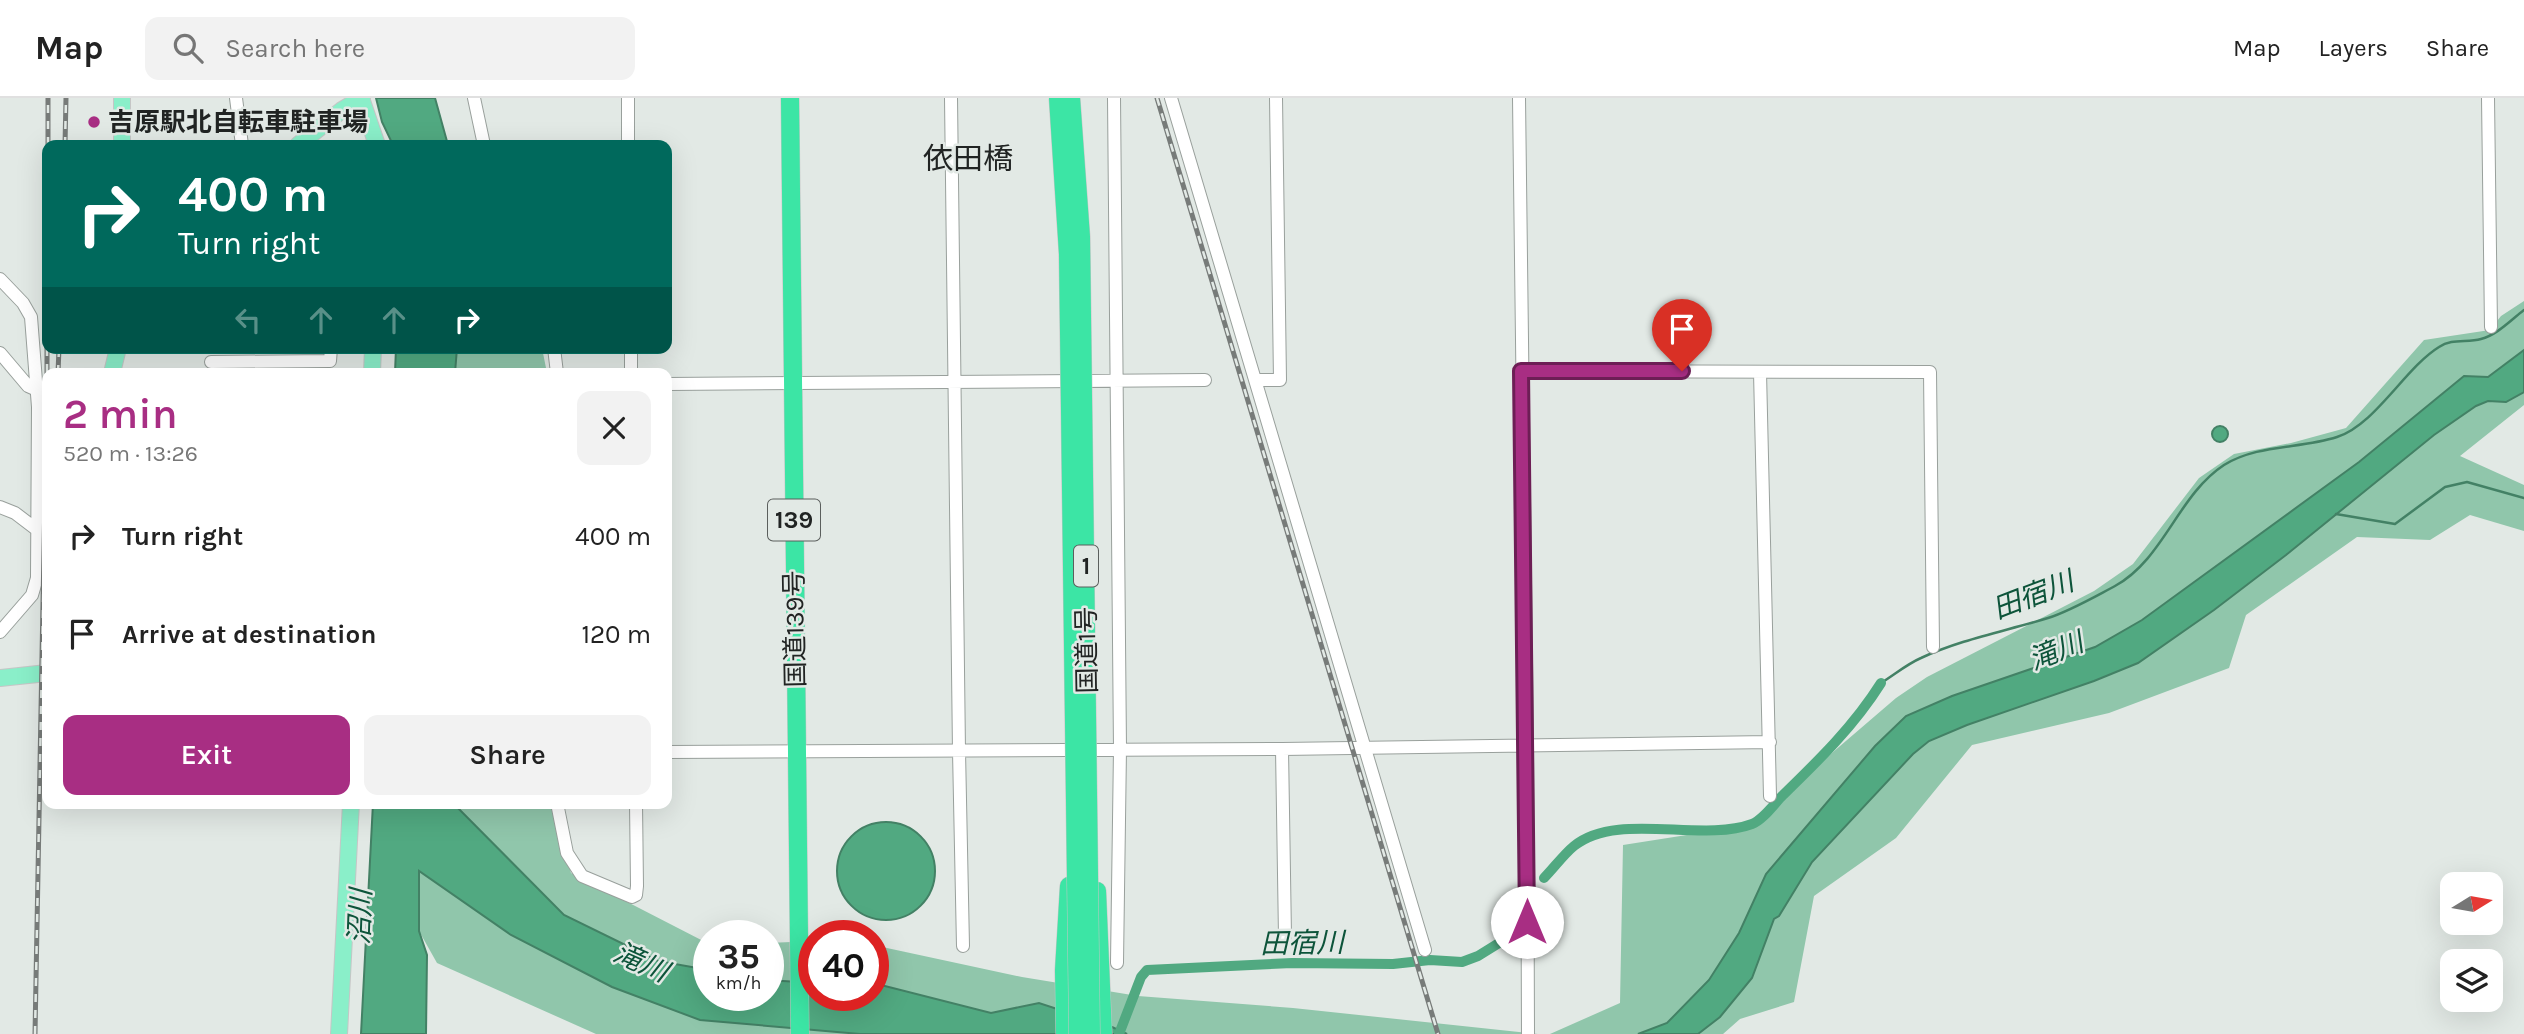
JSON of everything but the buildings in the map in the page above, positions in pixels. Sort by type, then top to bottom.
[{"type":"highway","name":"国道139号","points":[[790,98],[800,1034]]},
{"type":"highway","name":"国道1号","points":[[1058,98],[1068,254],[1091,1034]]},
{"type":"highway","name":"国道1号","points":[[1071,98],[1081,236],[1082,763],[1077,1034]]},
{"type":"highway","name":"1","points":[[1065,1034],[1065,970],[1082,763]]},
{"type":"highway","name":"1","points":[[1082,763],[1101,970],[1103,1034]]},
{"type":"main road","points":[[122,98],[122,140]]},
{"type":"main road","points":[[304,140],[362,98],[375,140]]},
{"type":"main road","points":[[0,678],[42,674]]},
{"type":"main road","points":[[339,1034],[351,809]]},
{"type":"street","points":[[236,98],[241,140]]},
{"type":"street","points":[[474,98],[483,140]]},
{"type":"street","points":[[628,98],[628,140]]},
{"type":"street","points":[[951,98],[958,751],[963,946]]},
{"type":"street","points":[[1114,98],[1120,749],[1117,963]]},
{"type":"street","points":[[1171,98],[1425,950]]},
{"type":"street","points":[[1255,380],[1280,380],[1276,98]]},
{"type":"street","points":[[1519,98],[1527,744],[1527,1029]]},
{"type":"street","points":[[2488,98],[2491,327]]},
{"type":"street","points":[[0,279],[23,303],[31,317],[37,390],[37,578],[32,595],[1,629]]},
{"type":"street","points":[[0,353],[28,386],[37,390]]},
{"type":"street","points":[[211,362],[331,361],[331,354]]},
{"type":"street","points":[[1521,371],[1930,372],[1933,647]]},
{"type":"street","points":[[1760,372],[1770,796]]},
{"type":"street","points":[[672,384],[1205,380]]},
{"type":"street","points":[[0,507],[15,513],[36,529]]},
{"type":"street","points":[[672,752],[1282,749],[1770,742]]},
{"type":"street","points":[[1282,749],[1285,936]]},
{"type":"street","points":[[558,809],[568,853],[582,876],[632,897],[636,895],[637,886],[636,809]]},
{"type":"shaded area","points":[[2524,301],[2524,405],[2460,456],[2524,485],[2524,531],[2470,515],[2430,540],[2357,537],[2246,615],[2229,668],[2109,713],[1972,745],[1896,838],[1814,896],[1794,1002],[1740,1019],[1723,1034],[1550,1034],[1620,1003],[1623,845],[1744,826],[1896,698],[1927,677],[2094,591],[2133,564],[2199,478],[2234,454],[2291,443],[2346,428],[2424,340],[2490,330],[2501,316]]},
{"type":"shaded area","points":[[457,354],[543,354],[546,368],[455,368]]},
{"type":"shaded area","points":[[434,809],[554,809],[571,873],[693,936],[693,1011],[784,1011],[784,942],[798,942],[798,1011],[889,1011],[889,948],[1022,977],[1138,996],[1293,1008],[1538,1034],[596,1034],[437,963],[419,931],[419,870]]},
{"type":"water","points":[[376,98],[435,98],[447,140],[391,140],[382,122]]},
{"type":"water","points":[[2524,350],[2524,392],[2506,402],[2488,401],[2476,406],[2434,435],[2286,555],[2138,663],[1929,741],[1913,754],[1812,862],[1779,916],[1774,919],[1752,978],[1720,1017],[1698,1034],[1638,1034],[1667,1023],[1709,980],[1739,933],[1766,874],[1875,746],[1906,716],[1952,696],[2095,647],[2142,620],[2359,462],[2464,376],[2488,377]]},
{"type":"water","points":[[396,354],[457,354],[455,368],[395,368]]},
{"type":"water","points":[[2220,426],[2228,434],[2220,442],[2212,434]]},
{"type":"water","name":"滝川","points":[[373,809],[459,809],[564,915],[658,961],[693,967],[693,1011],[784,1011],[784,981],[798,982],[798,1011],[889,1011],[889,987],[991,1013],[1039,1003],[1127,1034],[860,1034],[700,1020],[612,987],[511,935],[419,871],[419,931],[427,955],[426,1034],[361,1034]]},
{"type":"water","points":[[876,823],[896,823],[913,830],[927,844],[934,861],[934,881],[927,898],[913,912],[896,919],[876,919],[859,912],[845,898],[838,881],[838,861],[845,844],[859,830]]},
{"type":"waterway","name":"田宿川","points":[[1881,683],[1911,663],[1937,651],[2056,615],[2115,586],[2146,560],[2194,493],[2224,465],[2251,453],[2323,441],[2351,431],[2377,409],[2426,356],[2449,343],[2487,337],[2524,310]]},
{"type":"waterway","points":[[2336,514],[2395,524],[2445,487],[2467,482],[2524,498]]},
{"type":"waterway","name":"田宿川","points":[[1544,878],[1574,846],[1592,836],[1613,830],[1709,831],[1731,829],[1756,822],[1835,742],[1881,683]]},
{"type":"waterway","name":"田宿川","points":[[1119,1034],[1141,977],[1147,970],[1292,963],[1393,964],[1430,960],[1462,962],[1499,943],[1513,923]]},
{"type":"railway","points":[[48,98],[48,140]]},
{"type":"railway","points":[[65,140],[66,98]]},
{"type":"railway","points":[[1157,98],[1438,1034]]},
{"type":"railway","points":[[47,354],[47,368]]},
{"type":"railway","points":[[58,368],[59,354]]},
{"type":"railway","points":[[35,1034],[42,657]]},
{"type":"place","name":"吉原駅北自転車駐車場","points":[[94,122]]},
{"type":"district","name":"依田橋","points":[[968,159]]},
{"type":"route","points":[[1527,922],[1521,371],[1682,371]]},
{"type":"water label","name":"沼川","points":[[360,917]]}]
